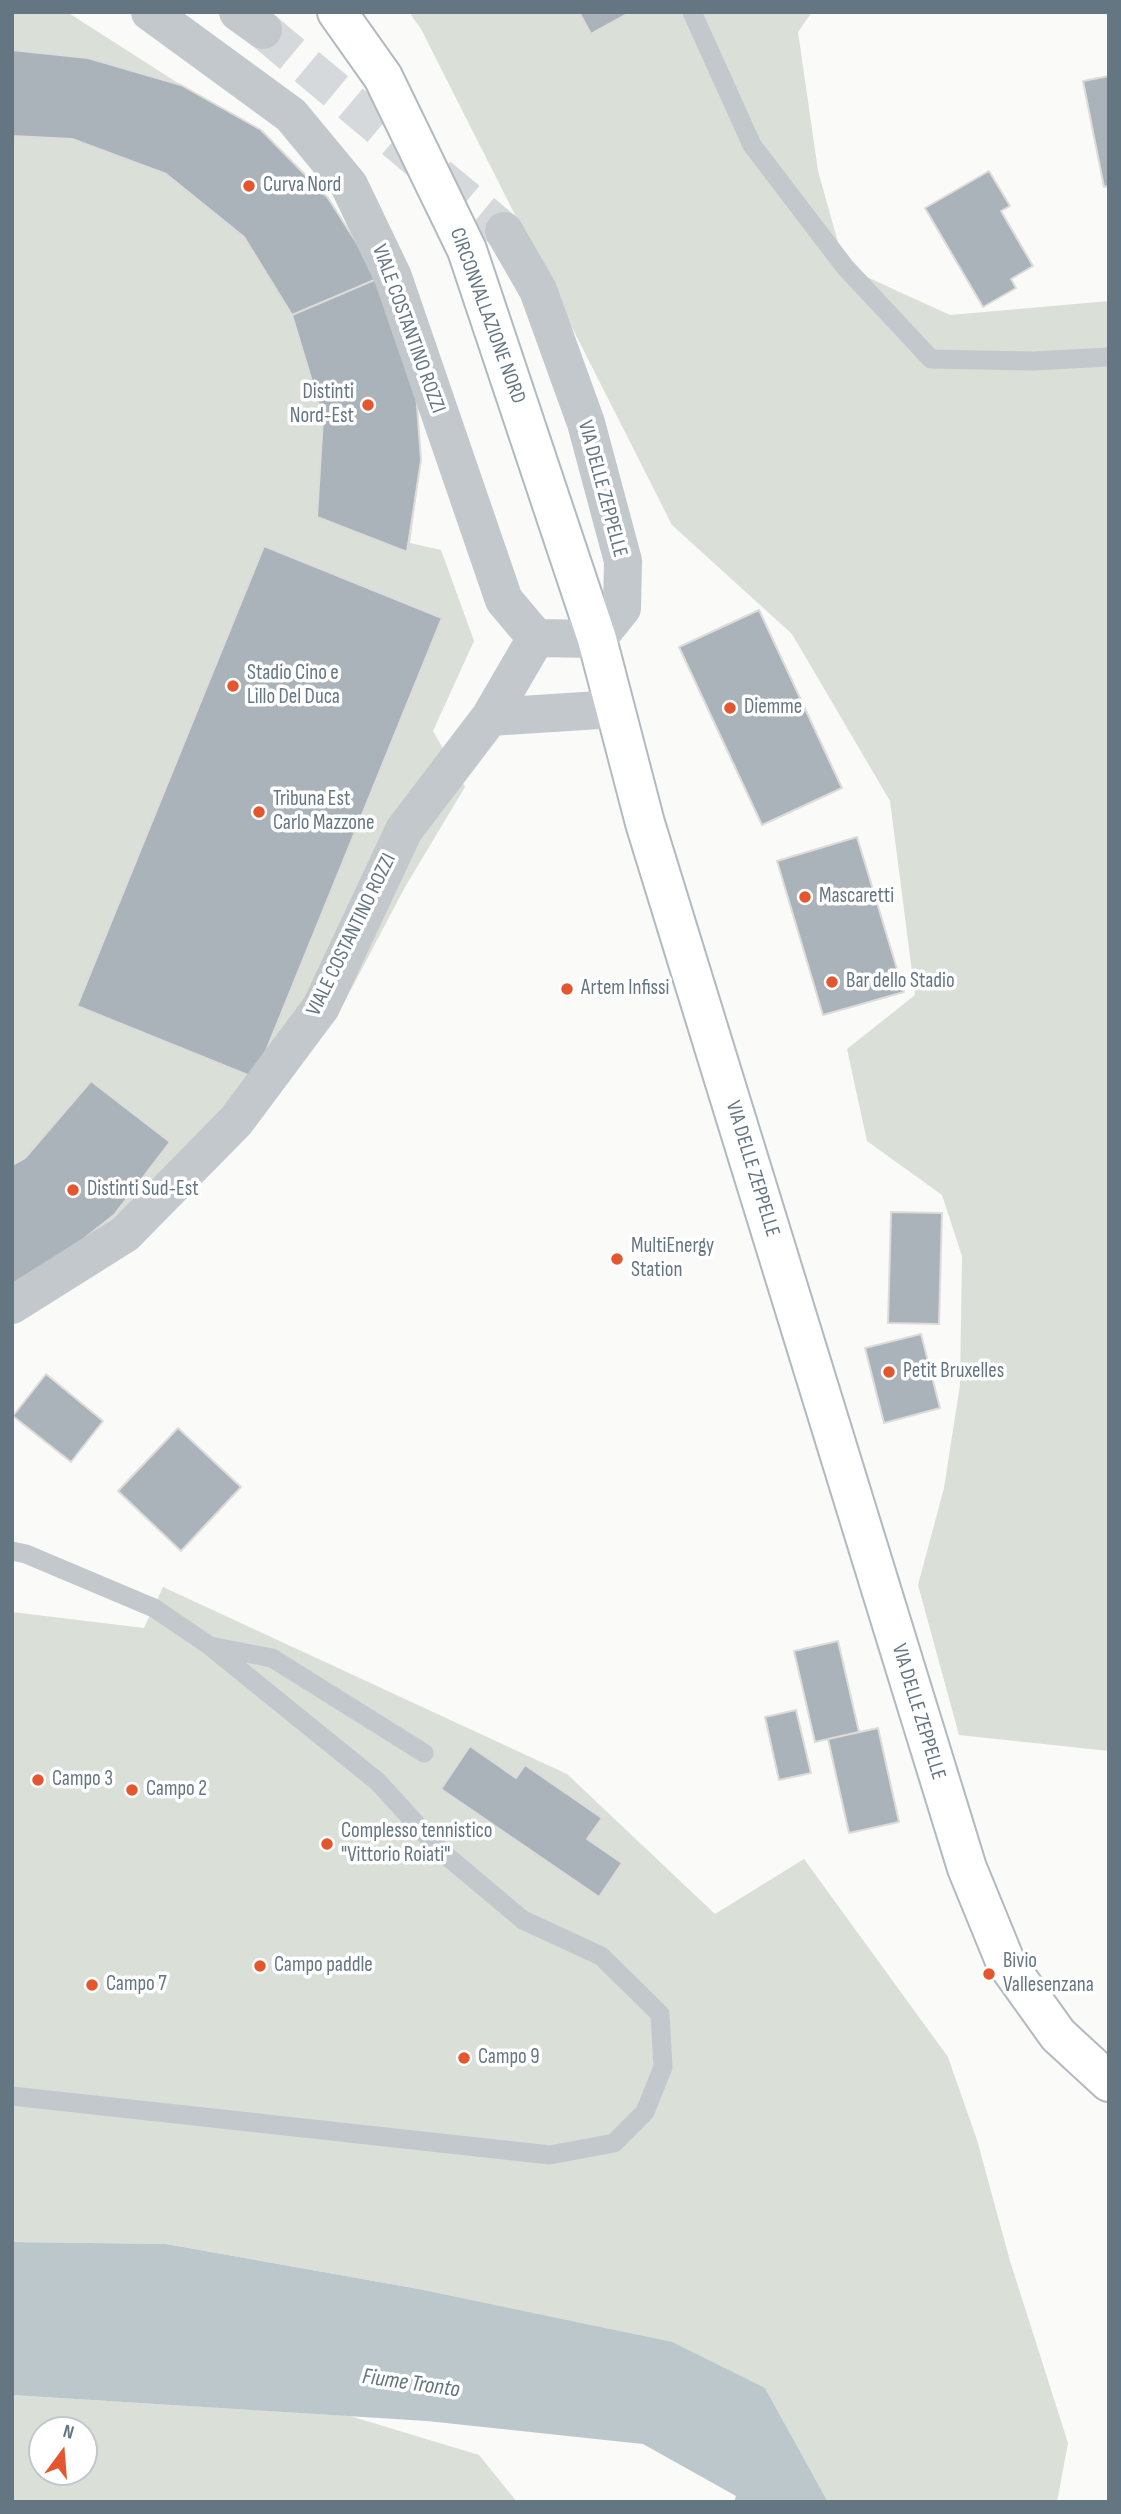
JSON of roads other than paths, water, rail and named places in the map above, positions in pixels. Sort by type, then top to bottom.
[{"type":"main road","name":"CIRCONVALLAZIONE NORD","points":[[337,12],[383,77],[467,250],[597,639]]},
{"type":"main road","name":"VIA DELLE ZEPPELLE","points":[[597,639],[645,823],[967,1868],[1005,1961],[1058,2035],[1109,2082]]},
{"type":"street","name":"VIALE COSTANTINO ROZZI","points":[[12,1305],[125,1234],[236,1121],[321,1007],[404,830],[490,717],[536,638],[504,600],[393,278],[349,185],[290,115],[150,12]]},
{"type":"street","name":"VIA DELLE ZEPPELLE","points":[[504,231],[538,290],[586,423],[623,562],[622,608],[597,639]]},
{"type":"street","points":[[536,638],[597,639]]},
{"type":"street","points":[[490,717],[615,709]]},
{"type":"lane","points":[[692,12],[752,145],[845,267],[931,359],[1034,361],[1109,357]]},
{"type":"lane","points":[[12,1551],[26,1554],[154,1608],[210,1646],[378,1782],[442,1852],[523,1920],[601,1956],[660,2014],[663,2067],[645,2112],[614,2143],[550,2155],[12,2096]]},
{"type":"lane","points":[[210,1646],[272,1658],[424,1753]]},
{"type":"water","name":"Fiume Tronto","points":[[12,2242],[166,2244],[413,2288],[672,2342],[765,2388],[828,2502],[734,2502],[736,2496],[643,2444],[427,2421],[12,2395]]},
{"type":"tunnel","points":[[263,30],[504,231]]},
{"type":"place","name":"Curva Nord","points":[[249,186]]},
{"type":"place","name":"Distinti Nord-Est","points":[[368,405]]},
{"type":"place","name":"Stadio Cino e Lillo Del Duca","points":[[233,686]]},
{"type":"place","name":"Diemme","points":[[730,708]]},
{"type":"place","name":"Tribuna Est Carlo Mazzone","points":[[259,812]]},
{"type":"place","name":"Mascaretti","points":[[805,897]]},
{"type":"place","name":"Bar dello Stadio","points":[[832,982]]},
{"type":"place","name":"Artem Infissi","points":[[567,989]]},
{"type":"place","name":"Distinti Sud-Est","points":[[73,1190]]},
{"type":"place","name":"MultiEnergy Station","points":[[617,1259]]},
{"type":"place","name":"Petit Bruxelles","points":[[889,1372]]},
{"type":"place","name":"Campo 3","points":[[38,1780]]},
{"type":"place","name":"Campo 2","points":[[132,1790]]},
{"type":"place","name":"Complesso tennistico \"Vittorio Roiati\"","points":[[327,1844]]},
{"type":"place","name":"Campo paddle","points":[[260,1966]]},
{"type":"place","name":"Bivio Vallesenzana","points":[[989,1974]]},
{"type":"place","name":"Campo 7","points":[[92,1985]]},
{"type":"place","name":"Campo 9","points":[[464,2058]]}]
